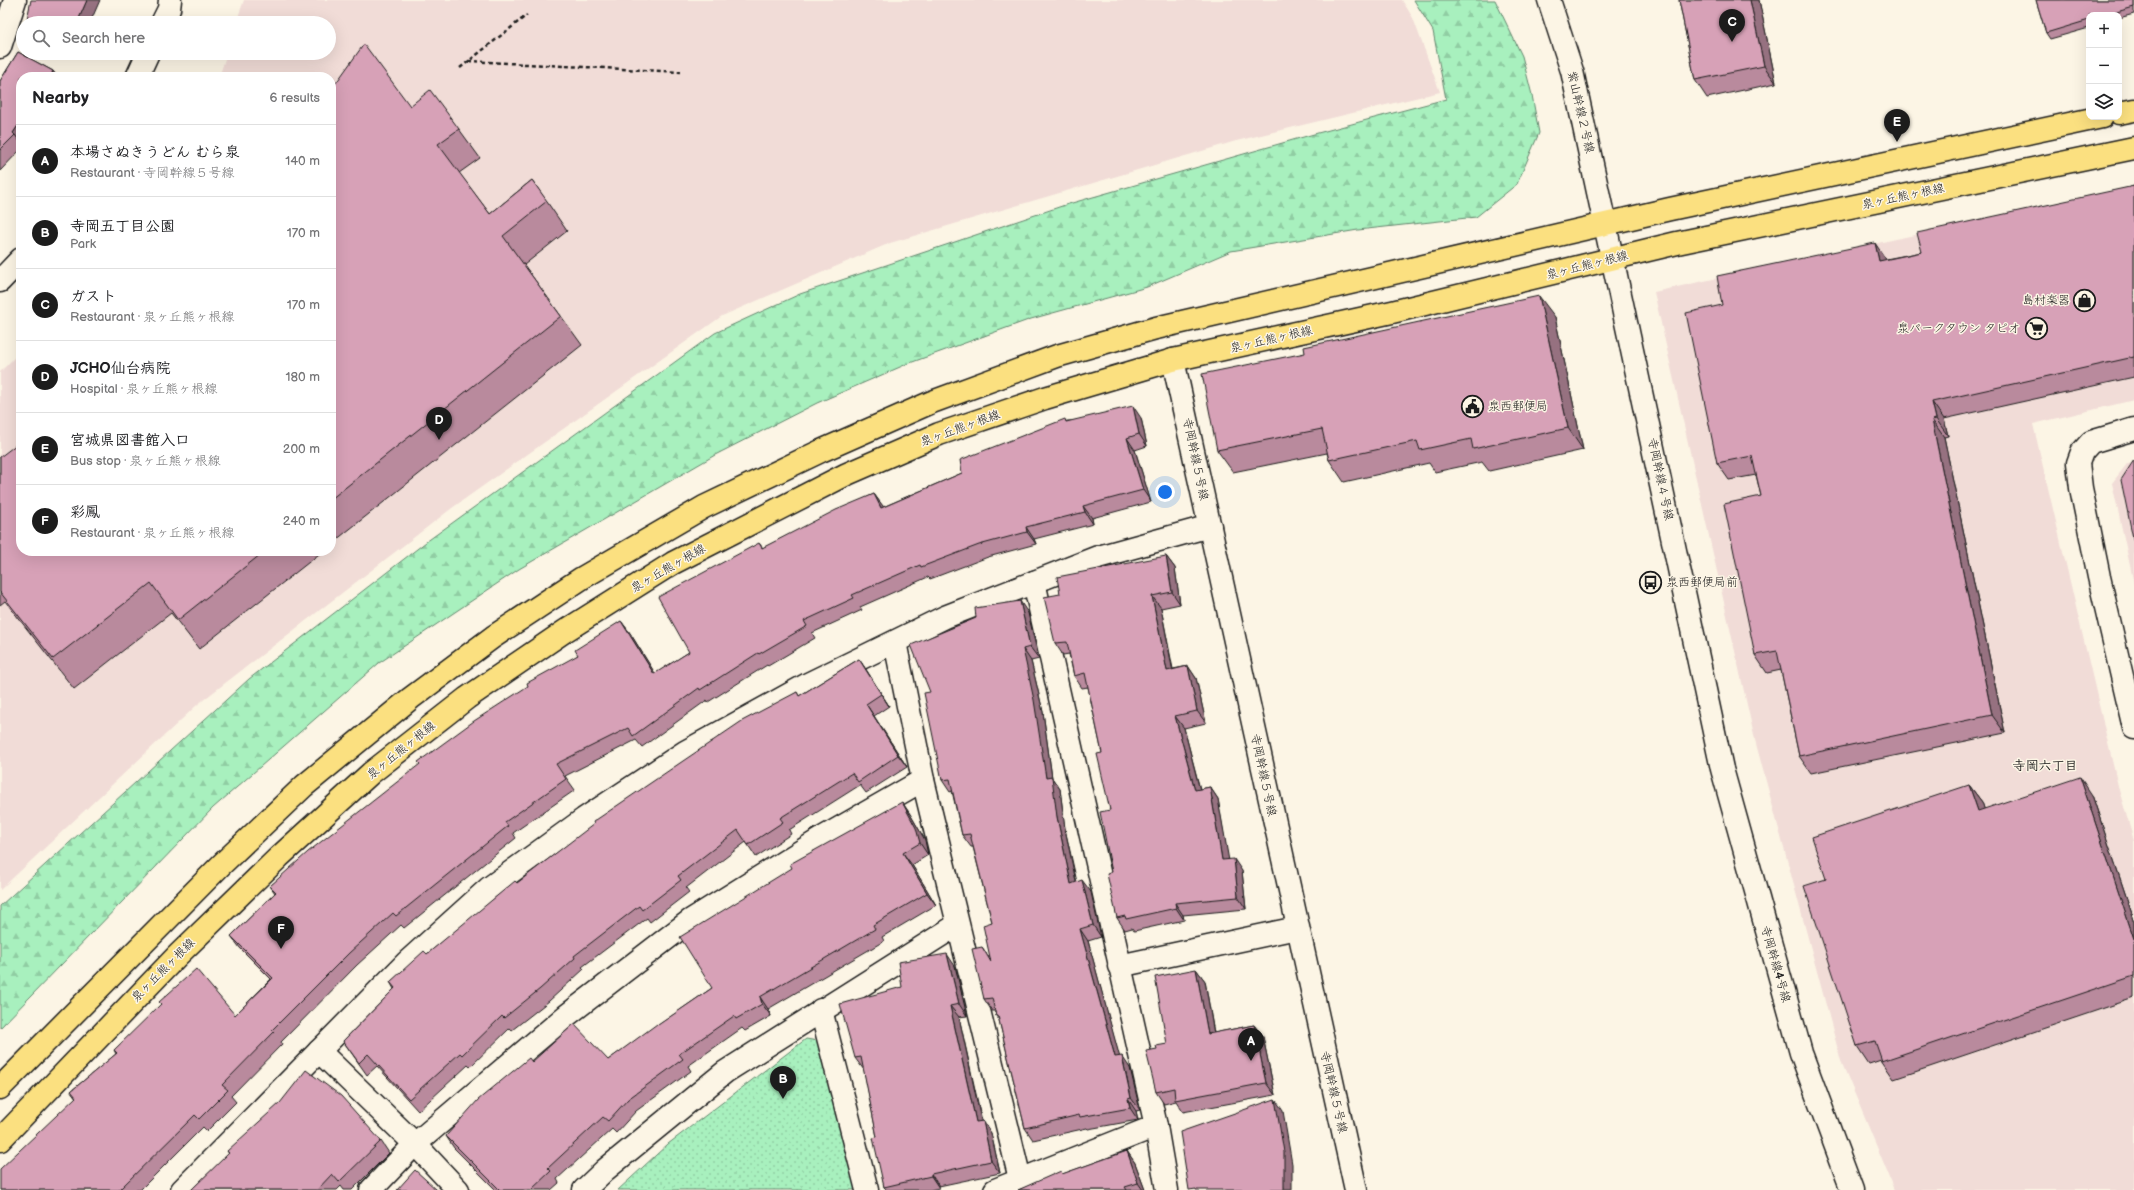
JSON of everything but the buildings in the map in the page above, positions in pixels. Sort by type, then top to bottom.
[{"type":"main road","points":[[2122,112],[2134,110]]},
{"type":"main road","points":[[0,1088],[216,871],[310,781],[411,698],[493,637],[582,578],[704,507],[821,450],[932,402],[1057,356],[1156,328],[1678,208],[2088,120]]},
{"type":"main road","name":"泉ヶ丘熊ヶ根線","points":[[0,1140],[177,956],[290,846],[372,773],[455,708],[565,631],[673,563],[847,474],[939,434],[1045,398],[1174,360],[1614,259],[1677,243],[2134,148]]},
{"type":"street","points":[[0,47],[15,0]]},
{"type":"street","points":[[165,16],[170,0]]},
{"type":"street","name":"紫山幹線２号線","points":[[1549,0],[1572,71],[1606,225]]},
{"type":"street","points":[[139,72],[145,60]]},
{"type":"street","name":"寺岡幹線４号線","points":[[1606,225],[1715,733]]},
{"type":"street","points":[[0,281],[16,264]]},
{"type":"street","name":"寺岡幹線５号線","points":[[1174,360],[1297,928],[1356,1190]]},
{"type":"street","points":[[2134,429],[2091,442],[2082,452],[2078,463],[2081,488],[2098,569],[2134,728]]},
{"type":"street","points":[[182,1190],[407,962],[489,888],[584,819],[685,752],[808,684],[945,618],[1098,557],[1210,526]]},
{"type":"street","points":[[1034,582],[1156,1126],[1167,1190]]},
{"type":"street","points":[[895,642],[924,780],[1020,1179]]},
{"type":"street","name":"寺岡幹線4号線","points":[[1715,733],[1722,769],[1801,1053],[1852,1190]]},
{"type":"street","points":[[371,1190],[415,1144],[566,1016],[691,920],[822,838],[924,780]]},
{"type":"street","points":[[584,1190],[605,1170],[724,1072],[958,925]]},
{"type":"street","points":[[1120,966],[1297,928]]},
{"type":"street","points":[[822,1010],[867,1190]]},
{"type":"street","points":[[319,1051],[415,1144],[458,1190]]},
{"type":"street","points":[[995,1190],[1156,1126]]},
{"type":"path","points":[[460,68],[527,15]]},
{"type":"path","points":[[468,61],[681,72]]},
{"type":"shaded area","points":[[244,0],[1402,0],[1413,18],[1440,92],[1236,141],[890,243],[722,316],[452,508],[198,704],[0,890],[0,372],[16,356],[16,556],[336,556],[336,72],[221,72],[225,60],[336,60],[336,16],[238,16]]},
{"type":"shaded area","points":[[2134,187],[2134,400],[2033,424],[2119,790],[2134,841],[2134,1190],[1895,1190],[1841,1061],[1755,740],[1654,292]]},
{"type":"shaded area","points":[[2134,463],[2134,584],[2112,483],[2127,464]]},
{"type":"green space","points":[[1414,0],[1495,0],[1522,56],[1532,95],[1539,133],[1517,184],[1476,217],[1358,230],[1231,251],[1147,287],[1031,319],[907,364],[817,403],[715,455],[519,569],[379,663],[213,808],[0,1028],[0,906],[249,679],[426,542],[715,333],[800,294],[1065,205],[1314,134],[1446,99],[1433,31]]},
{"type":"green space","points":[[806,1039],[818,1041],[862,1190],[618,1190],[668,1144]]},
{"type":"place","name":"ガスト","points":[[1732,42]]},
{"type":"place","name":"宮城県図書館入口","points":[[1897,142]]},
{"type":"place","name":"島村楽器","points":[[2085,300]]},
{"type":"place","name":"泉パークタウン タピオ","points":[[2036,328]]},
{"type":"place","name":"泉西郵便局","points":[[1472,406]]},
{"type":"place","name":"JCHO仙台病院","points":[[439,440]]},
{"type":"place","name":"泉西郵便局前","points":[[1650,582]]},
{"type":"place","name":"彩鳳","points":[[281,949]]},
{"type":"place","name":"本場さぬきうどん むら泉","points":[[1251,1061]]},
{"type":"place","name":"寺岡五丁目公園","points":[[783,1099]]},
{"type":"district","name":"寺岡六丁目","points":[[2045,765]]}]
